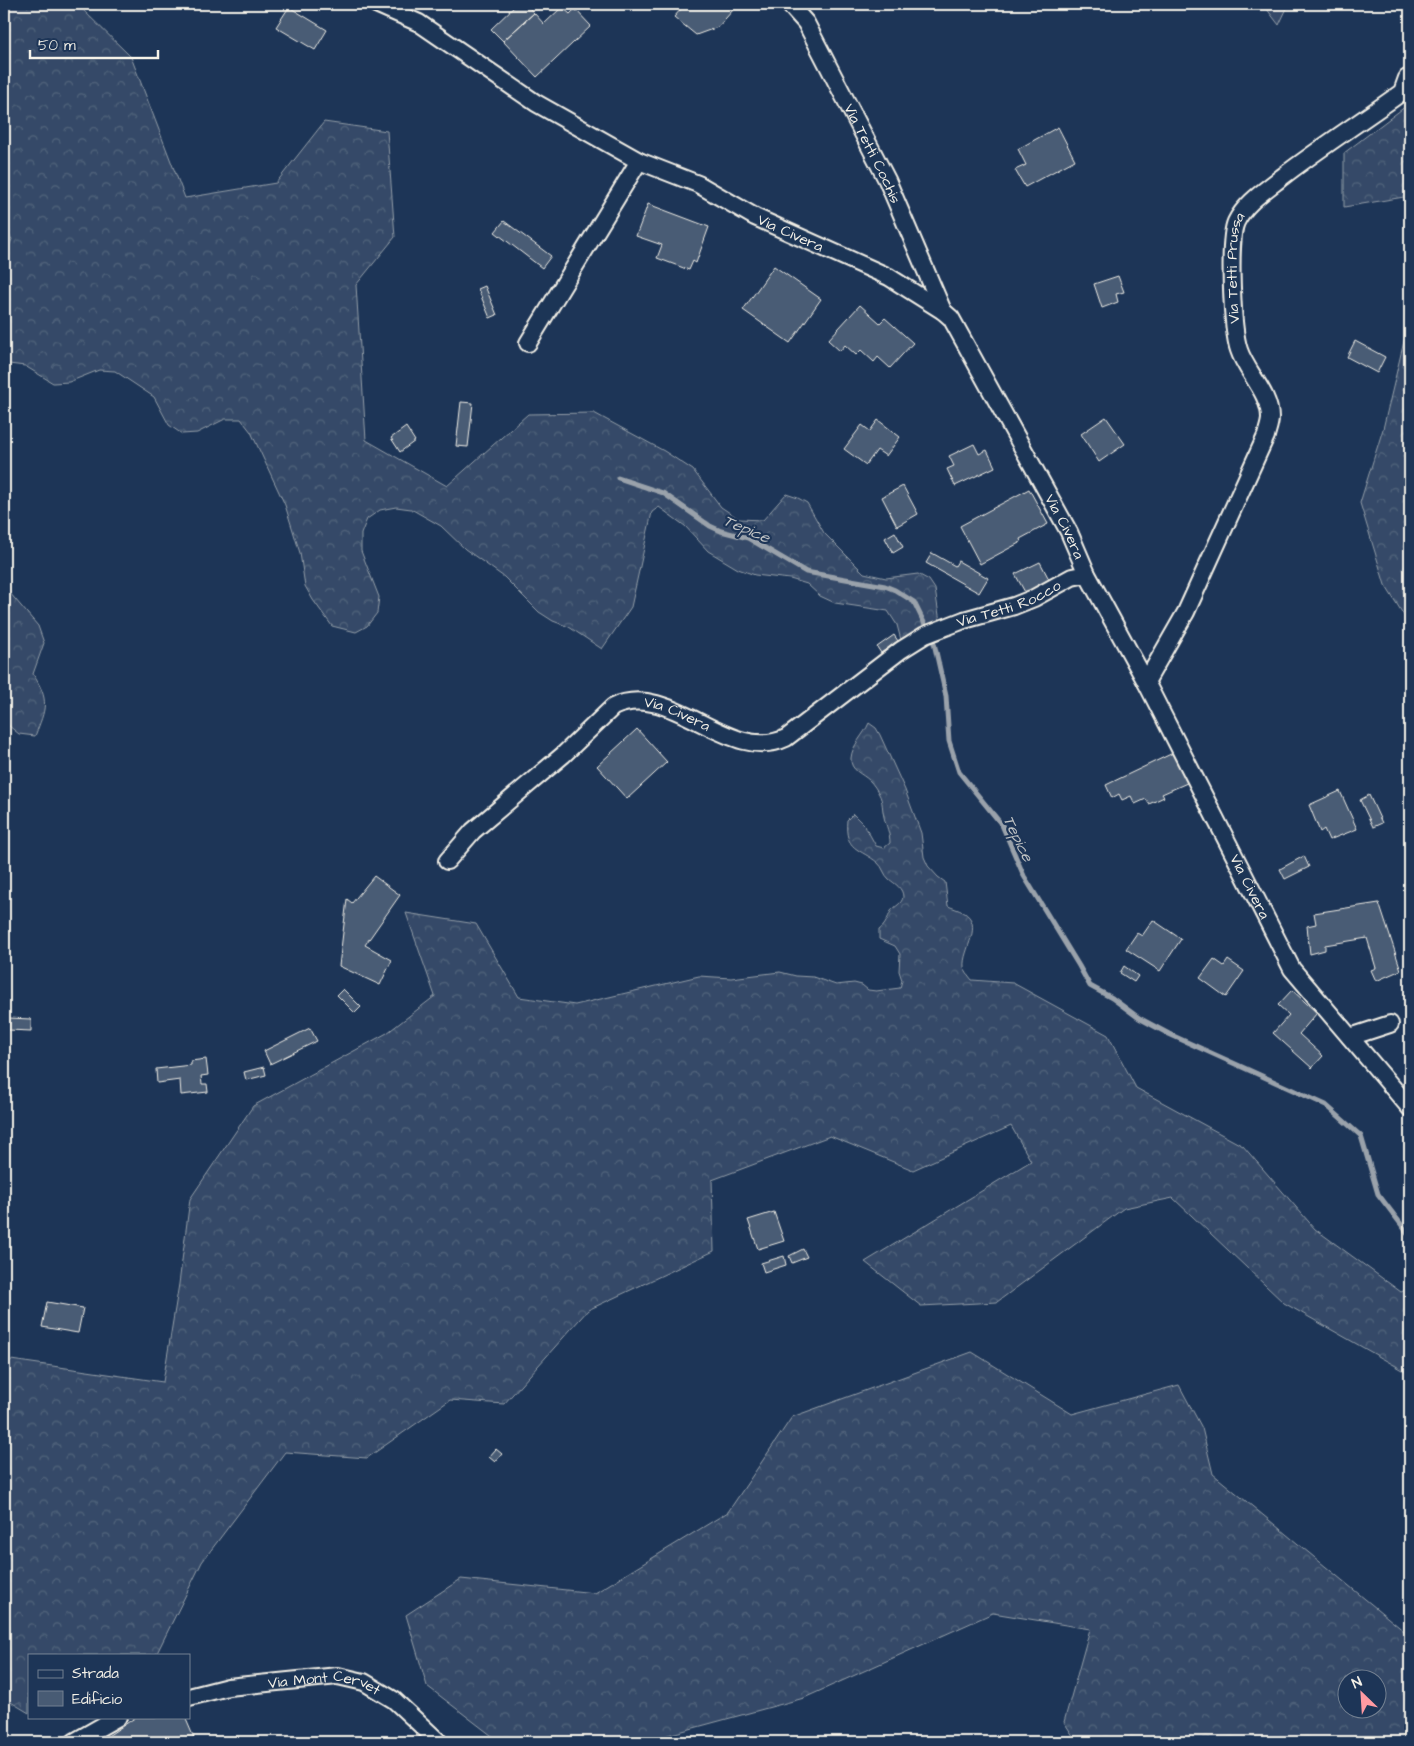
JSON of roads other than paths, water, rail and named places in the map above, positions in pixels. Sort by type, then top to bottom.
[{"type":"street","name":"Via Civera","points":[[376,4],[419,23],[536,103],[639,161],[698,184],[755,217],[889,278],[944,311],[951,318],[1069,532],[1087,574],[1146,682],[1292,969],[1410,1108]]},
{"type":"street","name":"Via Tetti Cochis","points":[[789,4],[806,23],[887,180],[944,311]]},
{"type":"street","name":"Via Tetti Prussa","points":[[1146,682],[1186,612],[1266,436],[1270,418],[1267,402],[1239,350],[1233,320],[1232,243],[1236,223],[1246,207],[1266,189],[1402,92],[1407,78]]},
{"type":"street","points":[[528,343],[639,161]]},
{"type":"street","name":"Via Tetti Rocco","points":[[928,634],[964,620],[1014,606],[1034,598],[1072,577],[1087,574]]},
{"type":"street","name":"Via Civera","points":[[447,861],[473,831],[563,755],[614,707],[623,702],[636,701],[662,705],[749,742],[778,742],[786,738],[901,650],[928,634]]},
{"type":"street","points":[[1350,1037],[1390,1024]]},
{"type":"street","name":"Via Mont Cervet","points":[[190,1697],[228,1687],[338,1676],[364,1682],[394,1700],[439,1742]]},
{"type":"street","points":[[74,1742],[92,1738],[117,1718]]},
{"type":"waterway","name":"Tepice","points":[[618,478],[663,493],[710,526],[748,538],[806,572],[885,586],[914,602],[934,643],[946,696],[949,741],[959,772],[1002,825],[1024,876],[1090,986],[1112,998],[1139,1018],[1169,1034],[1326,1105],[1361,1136],[1378,1194],[1410,1236]]}]
